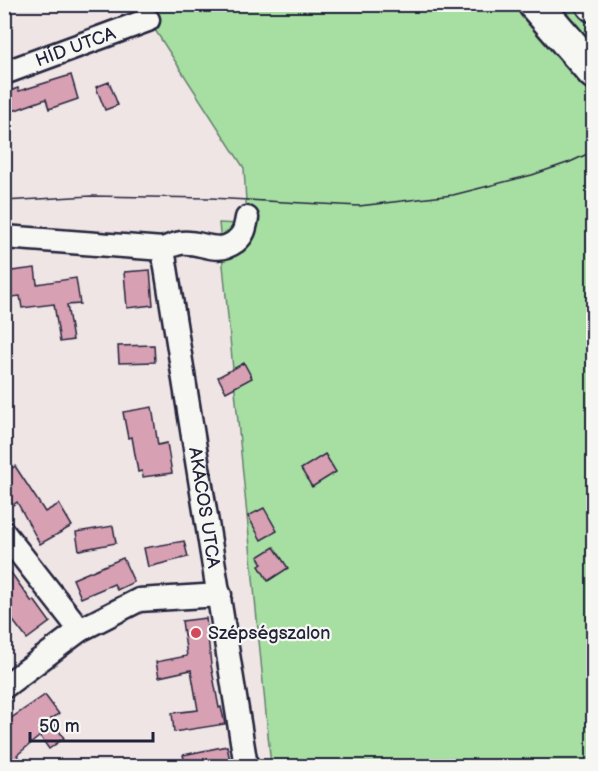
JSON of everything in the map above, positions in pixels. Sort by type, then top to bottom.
[{"type":"highway","points":[[535,4],[594,72]]},
{"type":"street","name":"HÍD UTCA","points":[[4,73],[148,20]]},
{"type":"street","points":[[4,237],[163,249],[182,243],[215,249],[228,247],[245,231],[247,218]]},
{"type":"street","name":"AKÁCOS UTCA","points":[[163,249],[246,766]]},
{"type":"street","points":[[4,533],[80,630]]},
{"type":"street","points":[[4,687],[80,630],[139,600],[219,595]]},
{"type":"green space","points":[[139,5],[593,5],[593,766],[271,766],[219,223],[240,224],[247,218],[244,168]]},
{"type":"building","points":[[71,75],[78,99],[49,109],[46,99],[10,112],[4,93],[18,88],[19,91]]},
{"type":"building","points":[[109,82],[118,105],[105,110],[96,87]]},
{"type":"building","points":[[35,268],[37,284],[76,278],[80,304],[67,305],[73,340],[60,342],[54,304],[22,308],[20,296],[4,298],[4,272]]},
{"type":"building","points":[[150,270],[153,305],[127,308],[124,272]]},
{"type":"building","points":[[154,345],[155,362],[119,363],[118,346]]},
{"type":"building","points":[[244,363],[252,378],[226,392],[218,377]]},
{"type":"building","points":[[152,407],[158,445],[167,443],[172,473],[143,477],[142,471],[138,472],[132,437],[128,438],[123,412]]},
{"type":"building","points":[[325,454],[336,472],[312,487],[301,469]]},
{"type":"building","points":[[15,466],[45,512],[59,504],[72,526],[40,544],[17,502],[13,505],[4,493],[4,474]]},
{"type":"building","points":[[264,508],[277,531],[261,540],[248,516]]},
{"type":"building","points":[[113,526],[116,543],[79,550],[76,532]]},
{"type":"building","points":[[184,541],[188,557],[148,567],[144,548]]},
{"type":"building","points":[[274,547],[288,568],[268,581],[259,566],[262,564],[258,557]]},
{"type":"building","points":[[123,558],[134,582],[117,590],[114,584],[81,598],[73,579]]},
{"type":"building","points":[[4,563],[32,602],[34,600],[50,622],[27,639],[4,609]]},
{"type":"building","points":[[206,618],[211,665],[219,708],[221,707],[225,724],[174,732],[172,713],[198,710],[191,670],[159,677],[156,662],[187,656],[182,621]]},
{"type":"building","points":[[45,695],[59,714],[51,719],[64,738],[49,749],[40,736],[17,755],[27,766],[4,766],[4,723]]},
{"type":"building","points":[[227,746],[231,766],[209,766],[209,764],[186,766],[183,755]]},
{"type":"tram line","points":[[4,201],[91,196],[210,198],[359,206],[453,195],[532,175],[594,151]]},
{"type":"place","name":"Szépségszalon","points":[[196,633]]}]
